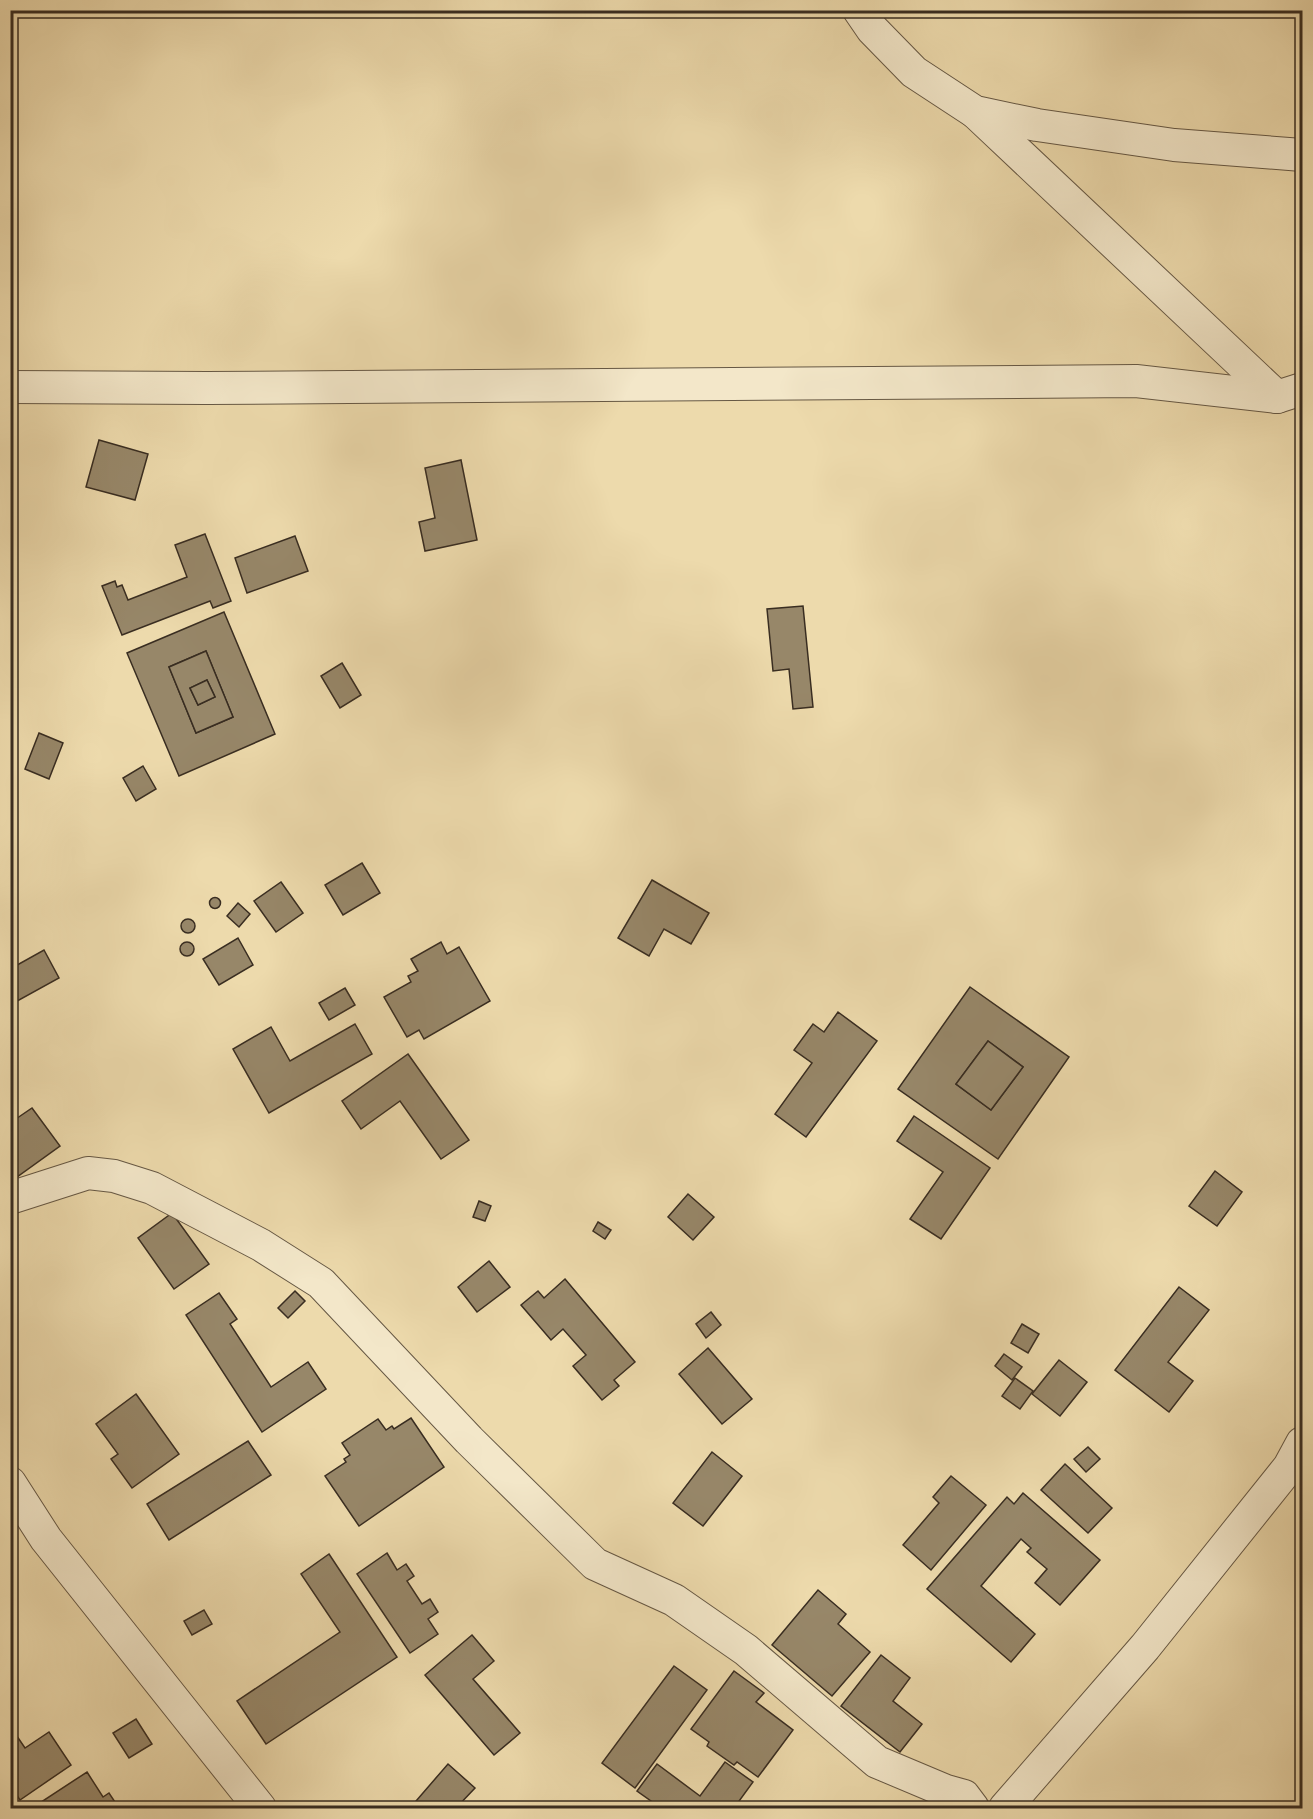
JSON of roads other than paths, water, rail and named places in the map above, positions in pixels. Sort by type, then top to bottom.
[{"type":"street","points":[[859,10],[872,29],[914,72],[975,112],[1290,393]]},
{"type":"street","points":[[975,112],[1037,125],[1174,145],[1302,155]]},
{"type":"street","points":[[10,387],[207,388],[1136,381],[1290,393]]},
{"type":"street","points":[[10,1198],[88,1173],[114,1176],[152,1188],[261,1245],[321,1283],[469,1440],[595,1564],[674,1600],[746,1650],[878,1762],[946,1791],[964,1796],[973,1809]]},
{"type":"street","points":[[1005,1809],[1145,1647],[1289,1467],[1302,1443]]},
{"type":"street","points":[[10,1483],[46,1539],[260,1809]]}]
